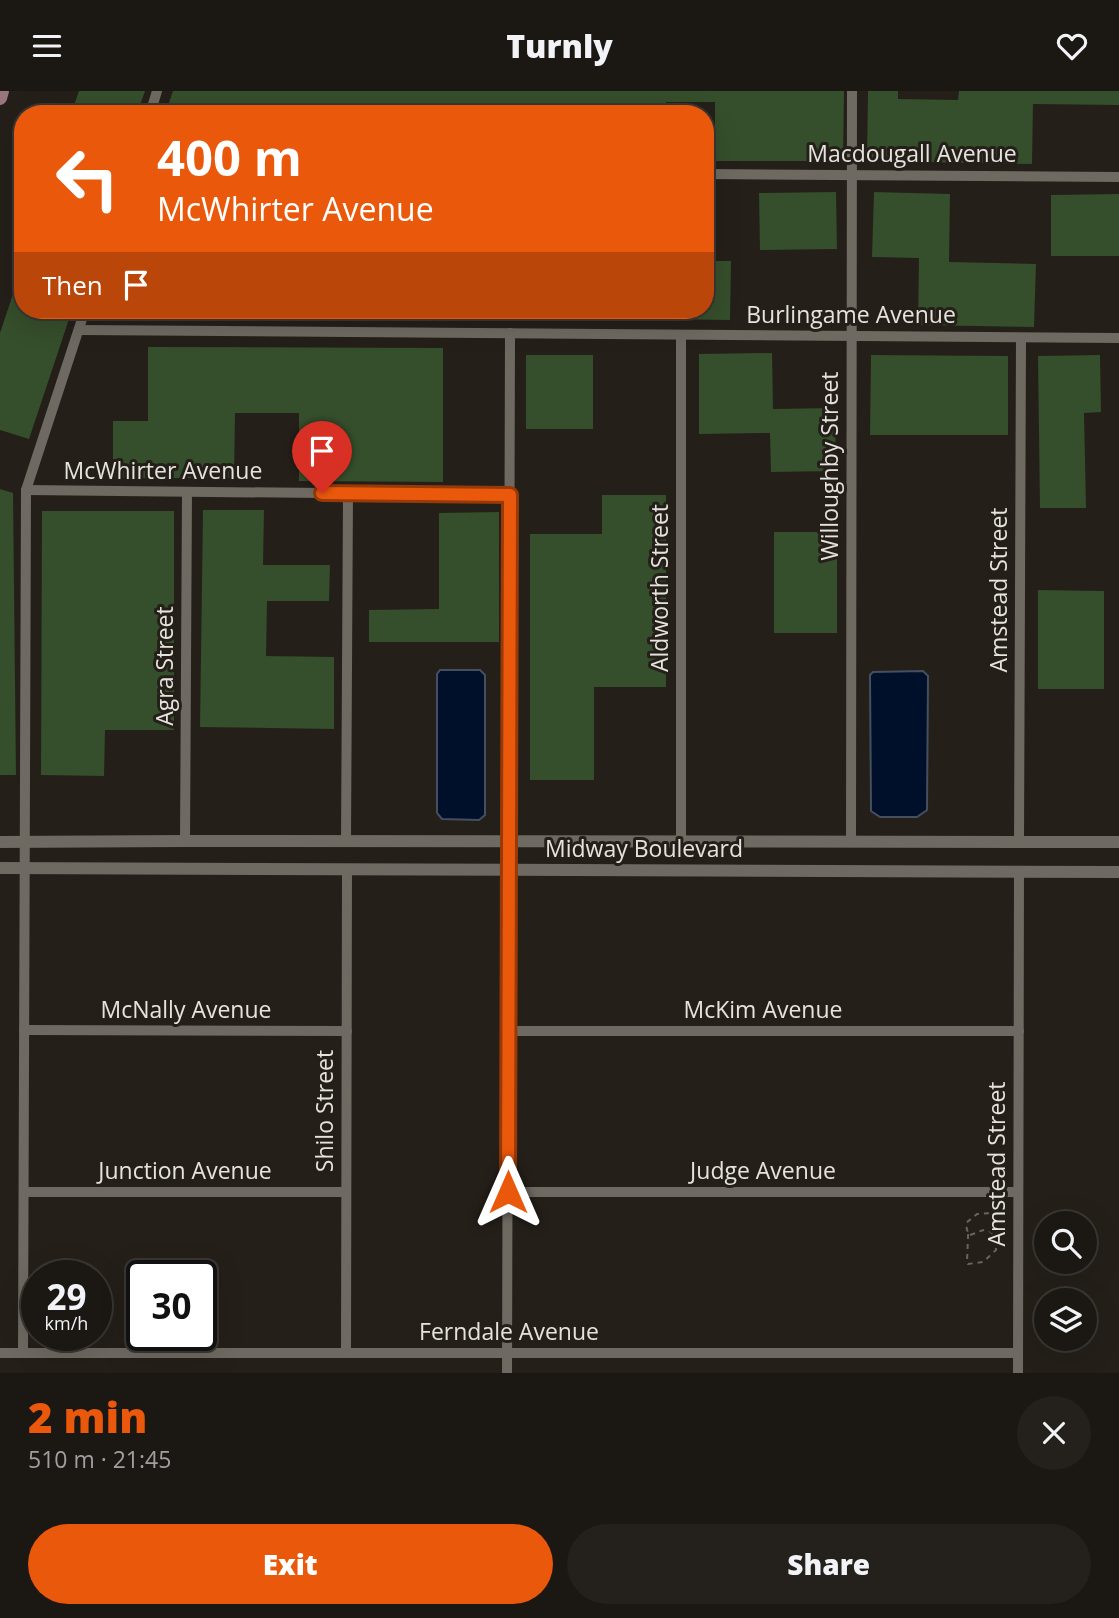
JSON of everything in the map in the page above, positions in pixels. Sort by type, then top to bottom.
[{"type":"main road","points":[[0,97],[2,91]]},
{"type":"street","name":"Willoughby Street","points":[[850,842],[852,91]]},
{"type":"street","name":"Macdougall Avenue","points":[[714,174],[1119,177]]},
{"type":"street","points":[[23,1353],[26,491],[82,319]]},
{"type":"street","name":"Burlingame Avenue","points":[[79,330],[1119,338]]},
{"type":"street","points":[[507,1373],[510,333]]},
{"type":"street","name":"Aldworth Street","points":[[681,335],[681,842]]},
{"type":"street","name":"Amstead Street","points":[[1019,842],[1021,338]]},
{"type":"street","name":"McWhirter Avenue","points":[[26,491],[510,495]]},
{"type":"street","name":"Agra Street","points":[[185,841],[187,492]]},
{"type":"street","points":[[346,841],[348,493]]},
{"type":"street","name":"Midway Boulevard","points":[[0,842],[1119,842]]},
{"type":"street","name":"Midway Boulevard","points":[[0,868],[1119,871]]},
{"type":"street","name":"Shilo Street","points":[[346,1353],[347,869]]},
{"type":"street","name":"Amstead Street","points":[[1018,1373],[1019,872]]},
{"type":"street","name":"McNally Avenue","points":[[24,1030],[347,1031]]},
{"type":"street","name":"McKim Avenue","points":[[508,1031],[1019,1031]]},
{"type":"street","name":"Junction Avenue","points":[[24,1192],[346,1192]]},
{"type":"street","name":"Judge Avenue","points":[[508,1192],[1018,1192]]},
{"type":"street","name":"Ferndale Avenue","points":[[0,1353],[1018,1353]]},
{"type":"path","points":[[970,1235],[966,1227],[968,1221],[976,1215],[990,1212],[995,1213],[998,1218],[990,1231]]},
{"type":"path","points":[[983,1229],[990,1231],[996,1239],[997,1247],[979,1263],[968,1264],[970,1235],[983,1229]]},
{"type":"green space","points":[[79,91],[145,91],[140,105],[74,105]]},
{"type":"green space","points":[[173,91],[844,91],[843,161],[715,161],[715,102],[666,102],[666,105],[168,105]]},
{"type":"green space","points":[[868,91],[898,91],[898,99],[958,100],[959,91],[1119,91],[1119,105],[1033,104],[1032,164],[867,161]]},
{"type":"green space","points":[[836,192],[837,249],[760,250],[759,193]]},
{"type":"green space","points":[[874,192],[950,194],[949,262],[1036,264],[1034,327],[918,325],[919,258],[872,257]]},
{"type":"green space","points":[[1119,194],[1119,256],[1051,256],[1051,195]]},
{"type":"green space","points":[[714,261],[731,261],[730,320],[656,319],[714,319]]},
{"type":"green space","points":[[14,291],[14,319],[69,319],[29,439],[0,430],[0,333]]},
{"type":"green space","points":[[148,347],[443,348],[443,482],[299,481],[299,413],[235,413],[234,478],[113,478],[113,421],[148,421]]},
{"type":"green space","points":[[772,353],[773,409],[835,408],[836,471],[771,472],[770,433],[699,434],[699,354]]},
{"type":"green space","points":[[526,355],[593,355],[593,429],[526,429]]},
{"type":"green space","points":[[871,355],[1008,356],[1008,435],[870,435]]},
{"type":"green space","points":[[1100,355],[1101,412],[1084,413],[1086,508],[1040,508],[1038,356]]},
{"type":"green space","points":[[0,489],[13,493],[16,775],[0,775]]},
{"type":"green space","points":[[602,495],[666,495],[666,687],[594,687],[594,780],[530,780],[530,534],[602,534]]},
{"type":"green space","points":[[203,510],[264,510],[263,565],[330,565],[329,601],[267,601],[266,656],[334,657],[334,729],[200,727]]},
{"type":"green space","points":[[42,511],[174,511],[174,730],[105,730],[104,776],[41,775]]},
{"type":"green space","points":[[499,512],[499,642],[369,642],[369,610],[439,609],[439,513]]},
{"type":"green space","points":[[774,532],[837,532],[837,633],[774,633]]},
{"type":"green space","points":[[1038,590],[1104,591],[1104,689],[1038,689]]},
{"type":"water","points":[[440,670],[480,670],[485,675],[485,815],[479,820],[442,819],[437,813],[437,674]]},
{"type":"water","points":[[923,671],[928,676],[927,810],[917,817],[880,817],[871,811],[870,675],[873,672]]},
{"type":"route","points":[[322,493],[510,495],[508,1192]]}]
